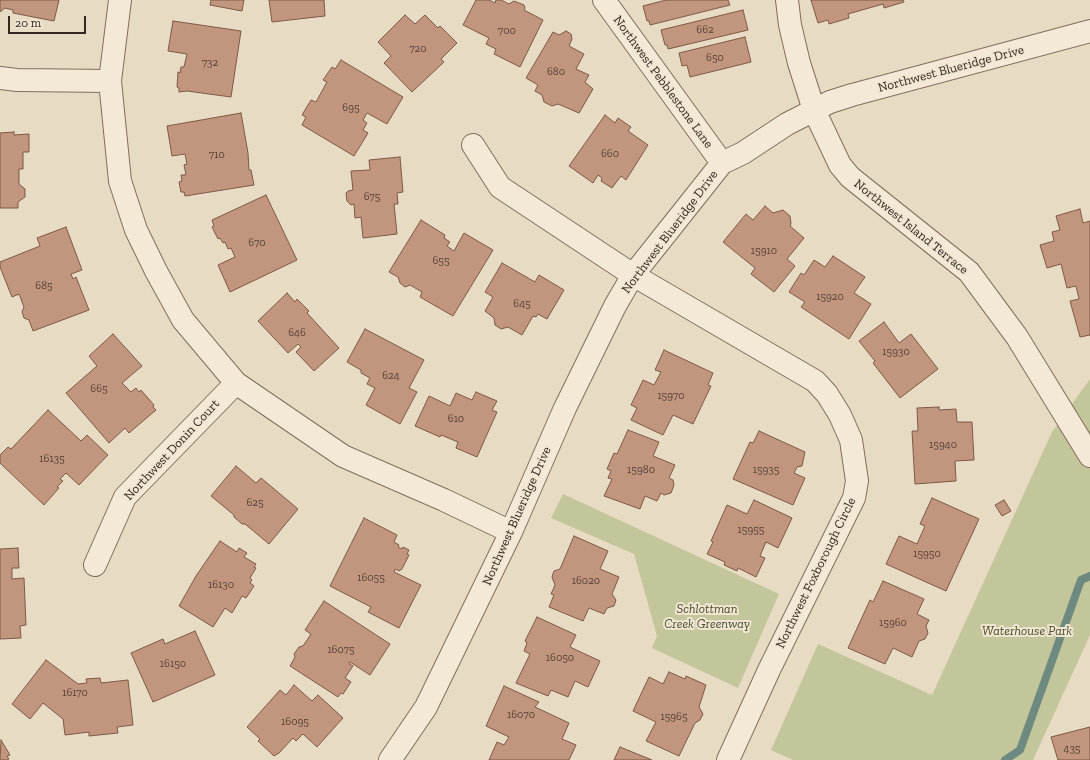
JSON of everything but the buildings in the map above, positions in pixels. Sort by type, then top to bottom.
[{"type":"street","points":[[120,0],[110,81],[120,181],[136,230],[156,272],[182,320],[236,382],[343,456],[444,500],[511,532]]},
{"type":"street","name":"Northwest Pebblestone Lane","points":[[604,0],[722,163]]},
{"type":"street","name":"Northwest Island Terrace","points":[[788,0],[790,25],[799,63],[814,110],[840,165],[850,178],[969,272],[1017,337],[1090,456]]},
{"type":"street","name":"Northwest Blueridge Drive","points":[[390,760],[426,707],[511,532],[565,408],[615,306],[633,275],[722,163],[743,153],[787,124],[814,110],[852,95],[1090,31]]},
{"type":"street","points":[[0,78],[17,80],[110,81]]},
{"type":"street","name":"Northwest Foxborough Circle","points":[[473,145],[500,187],[633,275],[815,381],[827,394],[840,415],[851,440],[856,464],[857,481],[854,498],[769,670],[728,760]]},
{"type":"street","name":"Northwest Donin Court","points":[[95,566],[125,497],[236,382]]},
{"type":"green space","name":"Waterhouse Park","points":[[1090,379],[1090,635],[1033,760],[793,760],[771,750],[818,644],[932,695],[1052,432]]},
{"type":"green space","name":"Schlottman Creek Greenway","points":[[563,494],[779,594],[738,688],[652,648],[657,636],[634,554],[551,518]]},
{"type":"waterway","points":[[1005,760],[1020,750],[1081,580],[1090,576]]}]
